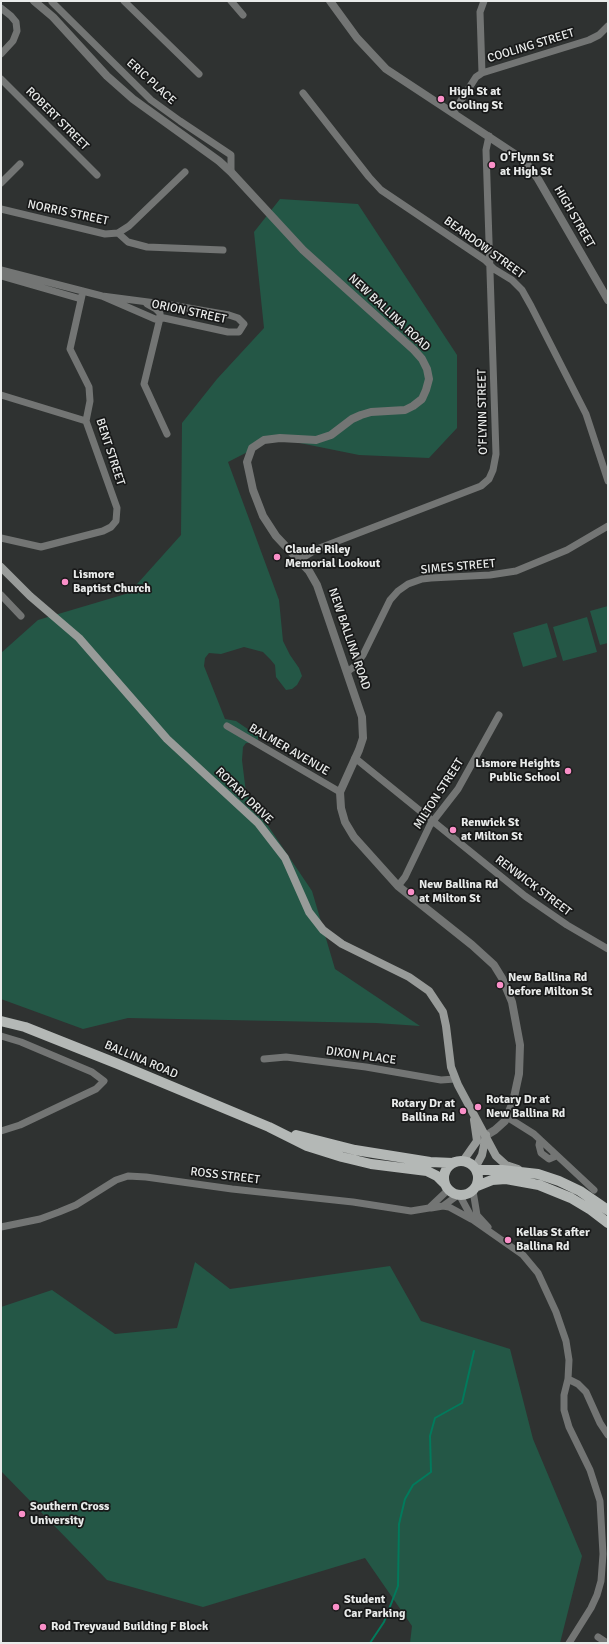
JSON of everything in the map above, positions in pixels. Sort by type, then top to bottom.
[{"type":"main road","name":"ROTARY DRIVE","points":[[1,568],[30,596],[79,638],[167,739],[258,823],[285,858],[309,912],[323,930],[342,944],[409,977],[429,991],[443,1012],[451,1067],[455,1079],[470,1109],[486,1135],[496,1156],[502,1162],[528,1172]]},
{"type":"main road","name":"BALLINA ROAD","points":[[1,1021],[25,1027],[269,1127],[307,1146],[371,1164],[427,1170],[437,1176],[446,1186]]},
{"type":"main road","name":"ROTARY DRIVE","points":[[470,1109],[477,1131],[477,1141]]},
{"type":"main road","name":"BALLINA ROAD","points":[[269,1127],[355,1150],[430,1162],[458,1162]]},
{"type":"main road","points":[[476,1169],[482,1155],[486,1135]]},
{"type":"main road","points":[[477,1141],[458,1162],[446,1171],[446,1186],[459,1196],[468,1194],[492,1180],[506,1179],[539,1185],[559,1192],[581,1204],[608,1223]]},
{"type":"main road","points":[[458,1162],[470,1163],[476,1169],[479,1178],[475,1189]]},
{"type":"main road","points":[[476,1169],[528,1172],[559,1181],[580,1191],[608,1210]]},
{"type":"street","name":"NEW BALLINA ROAD","points":[[34,1],[46,9],[107,76],[128,95],[219,161],[231,172],[303,250],[414,350],[422,359],[427,369],[429,379],[426,390],[422,399],[414,406],[404,410],[371,412],[361,415],[352,419],[330,435],[316,440],[270,438],[252,448],[247,462],[253,490],[259,507],[273,531],[309,571],[317,585],[362,717],[363,738],[340,792],[342,814],[349,830],[398,886],[484,956],[494,966],[507,988],[515,1015],[520,1045],[516,1089],[511,1110],[507,1117],[500,1126],[477,1141]]},
{"type":"street","points":[[124,1],[199,74]]},
{"type":"street","points":[[232,1],[243,16]]},
{"type":"street","name":"HIGH STREET","points":[[330,1],[357,38],[386,69],[524,160],[533,170],[608,300]]},
{"type":"street","points":[[482,73],[480,12],[484,1]]},
{"type":"street","points":[[46,9],[53,2]]},
{"type":"street","name":"ERIC PLACE","points":[[53,2],[151,100],[231,155],[231,172]]},
{"type":"street","points":[[1,8],[16,22],[17,31],[13,41],[1,54]]},
{"type":"street","name":"COOLING STREET","points":[[453,113],[476,78],[482,73],[588,40],[606,32]]},
{"type":"street","name":"ROBERT STREET","points":[[1,79],[97,175]]},
{"type":"street","name":"BEARDOW STREET","points":[[303,93],[369,177],[381,190],[485,260],[512,280],[526,297],[586,414],[608,481]]},
{"type":"street","name":"O'FLYNN STREET","points":[[299,560],[317,549],[475,489],[489,479],[494,470],[496,454],[486,150],[489,136]]},
{"type":"street","points":[[1,183],[20,164]]},
{"type":"street","points":[[118,233],[129,226],[185,172]]},
{"type":"street","name":"NORRIS STREET","points":[[1,210],[105,234],[118,233],[128,242],[147,247],[223,250]]},
{"type":"street","name":"ORION STREET","points":[[1,270],[82,295],[102,296],[171,305],[228,315],[238,318],[244,324],[239,332],[228,332],[155,318],[102,296]]},
{"type":"street","points":[[1,276],[82,295]]},
{"type":"street","name":"BENT STREET","points":[[1,538],[41,547],[103,531],[116,521],[117,508],[86,421],[90,401],[90,387],[70,349],[82,295]]},
{"type":"street","points":[[144,302],[160,313],[144,384],[167,434]]},
{"type":"street","points":[[1,395],[86,421]]},
{"type":"street","name":"SIMES STREET","points":[[347,672],[355,666],[363,655],[390,600],[398,591],[408,584],[430,578],[490,575],[520,570],[573,547],[608,526]]},
{"type":"street","points":[[1,595],[21,616]]},
{"type":"street","name":"MILTON STREET","points":[[398,886],[405,876],[432,822],[458,789],[499,715]]},
{"type":"street","name":"BALMER AVENUE","points":[[226,726],[340,792]]},
{"type":"street","name":"RENWICK STREET","points":[[355,758],[416,807],[432,822],[545,910],[608,949]]},
{"type":"street","points":[[1,1036],[21,1042],[92,1072],[104,1081],[96,1089],[20,1124],[1,1131]]},
{"type":"street","name":"DIXON PLACE","points":[[264,1059],[286,1057],[366,1067],[441,1080],[455,1079]]},
{"type":"street","points":[[507,1117],[525,1128],[540,1140],[594,1190]]},
{"type":"street","name":"ROSS STREET","points":[[1,1227],[40,1219],[59,1212],[76,1204],[116,1180],[133,1176],[353,1202],[411,1211],[443,1206]]},
{"type":"street","points":[[429,1208],[446,1186]]},
{"type":"street","points":[[475,1189],[477,1215],[501,1240]]},
{"type":"street","points":[[443,1206],[459,1196],[473,1220]]},
{"type":"street","points":[[443,1206],[454,1208],[523,1255],[538,1273],[556,1312],[566,1341],[569,1360],[568,1379],[564,1395],[564,1410],[569,1427],[590,1470],[600,1501],[603,1554],[601,1581],[597,1595],[592,1608],[569,1643]]},
{"type":"street","points":[[568,1379],[578,1384],[586,1392],[600,1423],[608,1435]]},
{"type":"street","points":[[598,1637],[607,1643]]},
{"type":"green space","points":[[280,199],[358,204],[457,355],[457,428],[429,458],[359,455],[275,438],[228,462],[279,600],[283,641],[302,676],[297,685],[292,689],[286,690],[276,677],[275,665],[270,659],[263,652],[244,647],[221,654],[209,653],[205,658],[204,666],[225,719],[236,721],[258,736],[258,740],[251,743],[246,743],[243,747],[242,760],[246,793],[312,891],[335,969],[420,1026],[376,1023],[128,1018],[83,1029],[1,999],[1,653],[38,620],[129,593],[181,535],[182,423],[217,379],[264,328],[254,232]]},
{"type":"green space","points":[[608,606],[608,643],[600,645],[590,611]]},
{"type":"green space","points":[[587,617],[597,652],[563,661],[553,627]]},
{"type":"green space","points":[[547,623],[557,657],[523,667],[513,633]]},
{"type":"green space","points":[[195,1262],[230,1289],[390,1266],[421,1321],[510,1349],[533,1439],[582,1556],[560,1643],[410,1643],[412,1626],[365,1558],[203,1607],[107,1580],[1,1471],[1,1307],[52,1290],[115,1334],[177,1328]]},
{"type":"waterway","points":[[370,1643],[384,1622],[398,1586],[399,1524],[405,1499],[413,1485],[431,1472],[430,1436],[435,1418],[462,1403],[474,1351]]},
{"type":"place","name":"High St at Cooling St","points":[[441,99]]},
{"type":"place","name":"O'Flynn St at High St","points":[[492,165]]},
{"type":"place","name":"Claude Riley Memorial Lookout","points":[[277,557]]},
{"type":"place","name":"Lismore Baptist Church","points":[[65,582]]},
{"type":"place","name":"Lismore Heights Public School","points":[[568,771]]},
{"type":"place","name":"Renwick St at Milton St","points":[[453,830]]},
{"type":"place","name":"New Ballina Rd at Milton St","points":[[411,892]]},
{"type":"place","name":"New Ballina Rd before Milton St","points":[[500,985]]},
{"type":"place","name":"Rotary Dr at New Ballina Rd","points":[[478,1107]]},
{"type":"place","name":"Rotary Dr at Ballina Rd","points":[[463,1111]]},
{"type":"place","name":"Kellas St after Ballina Rd","points":[[508,1240]]},
{"type":"place","name":"Southern Cross University","points":[[22,1514]]},
{"type":"place","name":"Student Car Parking","points":[[336,1607]]},
{"type":"place","name":"Rod Treyvaud Building F Block","points":[[43,1627]]}]
